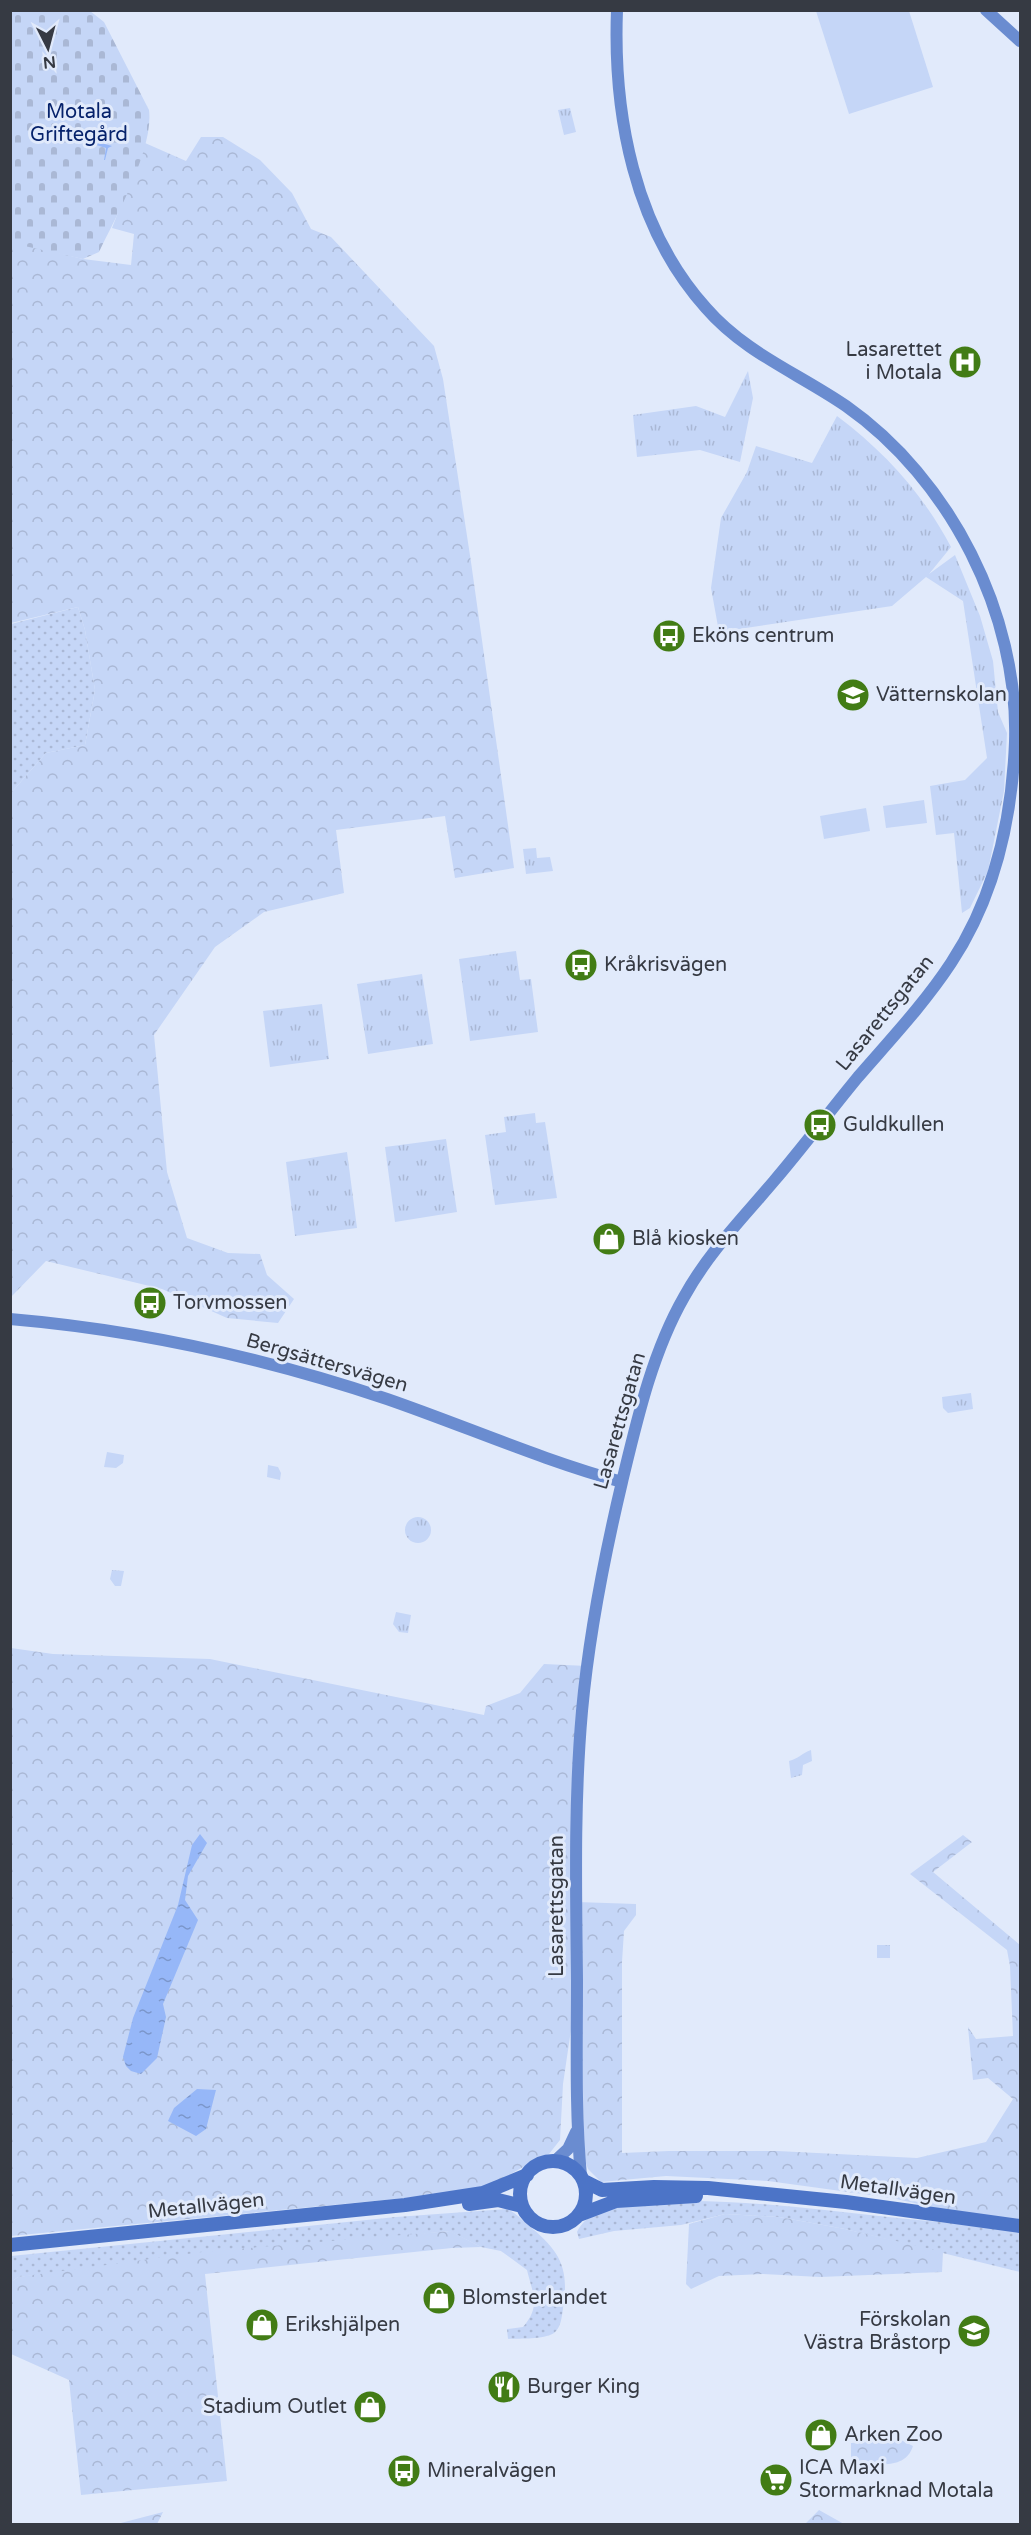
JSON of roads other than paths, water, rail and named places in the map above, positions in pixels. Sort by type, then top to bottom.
[{"type":"main road","points":[[555,2161],[572,2167],[582,2178],[586,2199],[579,2216],[566,2225],[549,2227],[533,2220],[522,2206],[521,2190],[526,2175],[539,2164],[555,2161]]},
{"type":"main road","name":"Metallvägen","points":[[10,2245],[405,2205],[483,2193],[526,2175]]},
{"type":"main road","name":"Metallvägen","points":[[582,2178],[595,2188],[608,2190],[677,2187],[770,2194],[1020,2226]]},
{"type":"main road","name":"Metallvägen","points":[[579,2216],[604,2204],[629,2199],[770,2194]]},
{"type":"main road","name":"Metallvägen","points":[[405,2205],[472,2204],[498,2200],[522,2206]]},
{"type":"street","name":"Lasarettsgatan","points":[[582,2178],[577,2128],[576,1849],[580,1736],[595,1610],[622,1482],[646,1393],[665,1335],[697,1276],[722,1240],[772,1184],[937,983],[973,925],[996,866],[1009,808],[1017,697],[1006,653],[982,581],[959,529],[930,488],[899,451],[868,422],[820,389],[762,356],[729,332],[694,294],[673,262],[643,199],[625,135],[617,77],[617,10]]},
{"type":"street","points":[[986,10],[1020,41]]},
{"type":"street","points":[[997,10],[1020,32]]},
{"type":"street","name":"Bergsättersvägen","points":[[10,1319],[124,1333],[271,1363],[387,1399],[574,1467],[622,1482]]},
{"type":"street","name":"Lasarettsgatan","points":[[555,2161],[568,2149],[577,2128]]},
{"type":"water","points":[[82,136],[90,136],[94,141],[112,146],[108,148],[105,160],[106,148],[86,142]]},
{"type":"water","points":[[200,1834],[207,1843],[188,1876],[185,1900],[198,1920],[163,2004],[166,2017],[157,2058],[141,2074],[131,2071],[126,2066],[123,2057],[133,2018],[178,1905],[192,1845]]},
{"type":"water","points":[[197,2089],[216,2090],[206,2129],[196,2136],[168,2121],[174,2108]]},
{"type":"place","name":"Lasarettet i Motala","points":[[965,362]]},
{"type":"place","name":"Eköns centrum","points":[[669,636]]},
{"type":"place","name":"Vätternskolan","points":[[853,695]]},
{"type":"place","name":"Kråkrisvägen","points":[[581,965]]},
{"type":"place","name":"Guldkullen","points":[[820,1125]]},
{"type":"place","name":"Blå kiosken","points":[[609,1239]]},
{"type":"place","name":"Torvmossen","points":[[150,1303]]},
{"type":"place","name":"Blomsterlandet","points":[[439,2298]]},
{"type":"place","name":"Erikshjälpen","points":[[262,2325]]},
{"type":"place","name":"Förskolan Västra Bråstorp","points":[[974,2331]]},
{"type":"place","name":"Burger King","points":[[504,2387]]},
{"type":"place","name":"Stadium Outlet","points":[[370,2407]]},
{"type":"place","name":"Arken Zoo","points":[[821,2435]]},
{"type":"place","name":"Mineralvägen","points":[[404,2471]]},
{"type":"place","name":"ICA Maxi Stormarknad Motala","points":[[776,2480]]},
{"type":"park label","name":"Motala Griftegård","points":[[79,124]]}]
